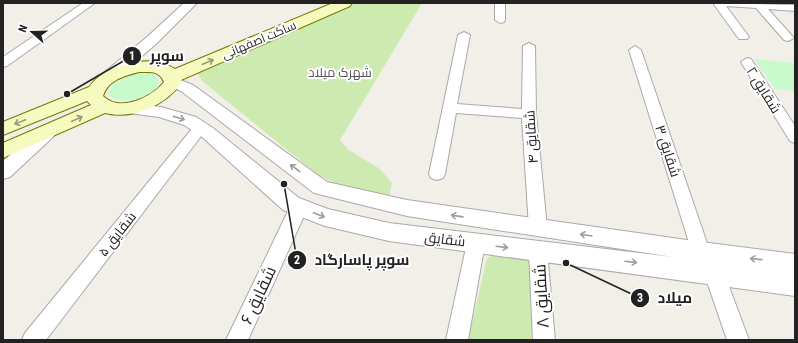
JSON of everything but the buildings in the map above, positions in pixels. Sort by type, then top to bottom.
[{"type":"main road","name":"ساکت اصفهانی","points":[[163,73],[314,3]]},
{"type":"main road","name":"ساکت اصفهانی","points":[[163,73],[345,3]]},
{"type":"main road","points":[[3,151],[47,133],[102,92],[127,70],[163,73],[162,95],[152,101],[127,108],[102,92]]},
{"type":"main road","points":[[3,129],[102,92]]},
{"type":"street","points":[[3,63],[90,3]]},
{"type":"street","points":[[102,92],[152,40],[191,3]]},
{"type":"street","points":[[500,3],[500,20]]},
{"type":"street","points":[[718,3],[743,37]]},
{"type":"street","points":[[722,3],[795,8]]},
{"type":"street","points":[[759,6],[788,38]]},
{"type":"street","points":[[437,174],[464,36]]},
{"type":"street","points":[[152,40],[147,58],[163,73]]},
{"type":"street","name":"شقایق ۴","points":[[529,46],[529,114],[538,228]]},
{"type":"street","name":"شقایق ۳","points":[[635,50],[702,252]]},
{"type":"street","name":"شقایق ۲","points":[[747,62],[795,138]]},
{"type":"street","name":"شقایق","points":[[163,73],[187,88],[321,188],[407,208],[702,252],[795,264]]},
{"type":"street","name":"شقایق","points":[[127,108],[161,112],[190,121],[291,204],[325,217],[389,232],[795,285]]},
{"type":"street","points":[[450,108],[529,114]]},
{"type":"street","name":"شقایق ۵","points":[[33,340],[200,128]]},
{"type":"street","points":[[3,172],[47,133]]},
{"type":"street","name":"شقایق ۶","points":[[237,340],[299,207]]},
{"type":"street","points":[[538,228],[538,251]]},
{"type":"street","points":[[457,340],[476,243]]},
{"type":"street","name":"شقایق ۸","points":[[538,251],[544,340]]},
{"type":"street","points":[[714,274],[738,340]]},
{"type":"green space","points":[[357,3],[422,3],[340,140],[349,150],[380,169],[392,183],[389,198],[339,185],[318,175],[202,81],[198,74],[201,70]]},
{"type":"green space","points":[[754,59],[795,63],[795,91],[775,89]]},
{"type":"green space","points":[[134,74],[153,74],[158,78],[159,82],[151,93],[138,99],[123,100],[110,97],[108,93],[113,84]]},
{"type":"green space","points":[[501,251],[531,262],[532,340],[468,340],[487,258]]},
{"type":"place","name":"سوپر","points":[[67,94]]},
{"type":"place","name":"سوپر پاسارگاد","points":[[284,184]]},
{"type":"place","name":"میلاد","points":[[566,263]]},
{"type":"district","name":"شهرک میلاد","points":[[340,72]]}]
